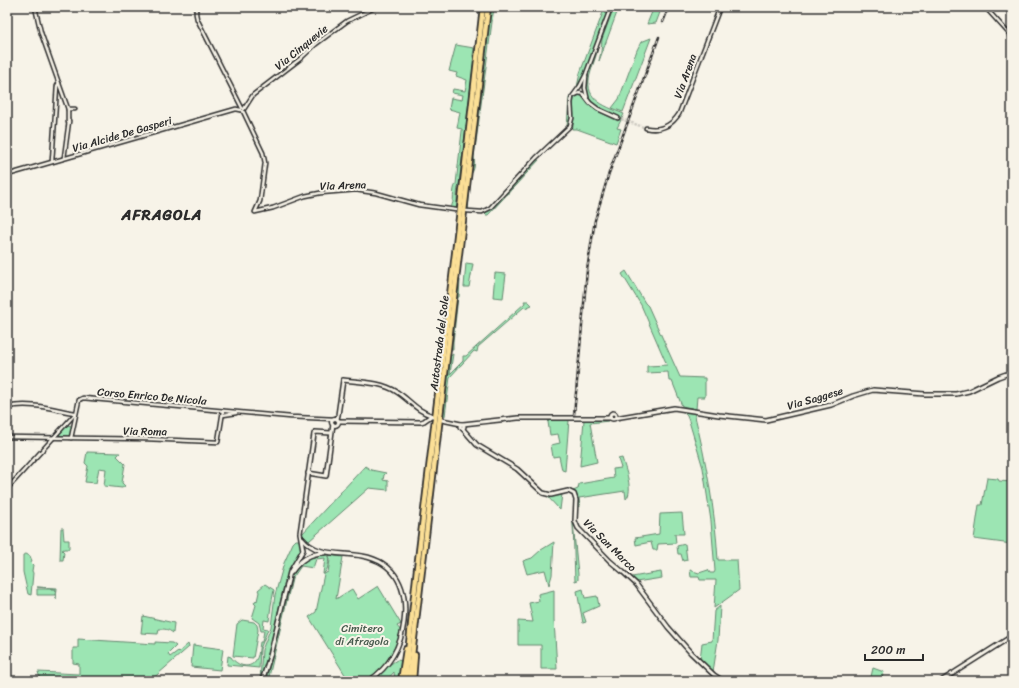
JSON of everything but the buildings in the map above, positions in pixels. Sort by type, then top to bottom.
[{"type":"highway","name":"Autostrada del Sole","points":[[405,681],[483,7]]},
{"type":"highway","name":"Autostrada del Sole","points":[[408,681],[488,7]]},
{"type":"highway","points":[[401,681],[417,568]]},
{"type":"highway","points":[[413,681],[419,613],[419,587]]},
{"type":"main road","name":"Via Saggese","points":[[463,426],[522,418],[620,417],[674,408],[747,419],[766,420],[831,405],[873,390],[925,394],[956,394],[1012,372]]},
{"type":"main road","points":[[308,473],[326,476],[332,429],[335,422],[338,415],[343,380],[374,384],[397,392],[417,409],[432,416],[421,422],[335,422]]},
{"type":"main road","points":[[442,420],[463,426]]},
{"type":"main road","name":"Via San Marco","points":[[463,426],[466,433],[478,446],[517,469],[543,493],[551,495],[568,491],[572,492],[576,500],[575,521],[582,532],[608,560],[636,584],[668,627],[691,653],[723,681]]},
{"type":"main road","points":[[263,681],[288,579],[293,566],[303,550],[300,534],[314,433],[332,433]]},
{"type":"main road","points":[[300,534],[312,547],[328,552],[360,555],[376,560],[386,566],[399,581],[404,597],[405,610],[401,638],[386,667],[369,681]]},
{"type":"main road","points":[[288,579],[304,558],[316,553],[328,552]]},
{"type":"main road","points":[[941,681],[1012,636]]},
{"type":"street","points":[[36,7],[41,33],[68,109],[64,158]]},
{"type":"street","points":[[196,7],[198,19],[243,109]]},
{"type":"street","name":"Via Cinquevie","points":[[243,109],[253,95],[300,59],[316,44],[347,21],[376,7]]},
{"type":"street","points":[[467,211],[482,212],[490,208],[536,158],[567,130],[572,122],[572,97],[586,74],[611,7]]},
{"type":"street","name":"Via Arena","points":[[646,128],[655,129],[666,127],[672,123],[679,114],[720,7]]},
{"type":"street","points":[[985,7],[1012,37]]},
{"type":"street","points":[[586,74],[585,88],[592,105]]},
{"type":"street","points":[[52,161],[57,86],[59,84]]},
{"type":"street","points":[[571,100],[576,94],[582,94],[592,105],[601,111],[618,118]]},
{"type":"street","points":[[68,109],[75,109]]},
{"type":"street","name":"Via Alcide De Gasperi","points":[[7,175],[236,109],[243,109]]},
{"type":"street","name":"Via Arena","points":[[243,109],[263,153],[265,163],[260,201],[254,212],[273,208],[317,193],[356,190],[379,194],[416,204],[456,210]]},
{"type":"street","name":"Corso Enrico De Nicola","points":[[75,414],[79,400],[87,398],[223,411],[229,413],[328,420],[335,422]]},
{"type":"street","points":[[7,407],[32,405],[75,414]]},
{"type":"street","points":[[223,411],[223,416],[229,413]]},
{"type":"street","points":[[7,489],[75,414]]},
{"type":"street","points":[[71,438],[75,414]]},
{"type":"street","name":"Via Roma","points":[[7,438],[187,440],[218,442],[223,416]]},
{"type":"street","points":[[68,421],[74,422]]},
{"type":"green space","points":[[490,7],[494,7],[474,157],[475,161],[471,174],[468,211],[466,210],[470,174],[473,165],[472,157]]},
{"type":"green space","points":[[605,7],[609,7],[581,83],[570,99],[570,122],[567,127],[569,98],[577,87],[580,73]]},
{"type":"green space","points":[[614,7],[619,7],[599,61],[602,39]]},
{"type":"green space","points":[[654,7],[662,7],[656,23],[647,24]]},
{"type":"green space","points":[[651,38],[623,112],[612,108],[619,99],[641,42]]},
{"type":"green space","points":[[456,45],[474,48],[474,60],[456,209],[450,208],[453,203],[456,184],[462,129],[457,128],[460,112],[449,109],[451,98],[462,100],[463,95],[452,93],[453,89],[465,91],[467,80],[456,76],[457,73],[449,71]]},
{"type":"green space","points":[[598,47],[591,71],[589,88],[596,100],[624,114],[617,128],[621,129],[616,143],[577,129],[572,129],[574,102],[577,95],[582,95],[595,110],[618,121],[620,117],[599,108],[592,102],[588,95],[587,79]]},
{"type":"green space","points":[[536,160],[539,160],[488,215],[486,215],[485,213]]},
{"type":"green space","points":[[466,263],[473,264],[469,287],[464,287]]},
{"type":"green space","points":[[626,271],[648,306],[680,377],[705,378],[705,397],[697,397],[696,409],[682,406],[672,381],[669,381],[668,372],[647,373],[647,366],[667,365],[641,305],[622,274]]},
{"type":"green space","points":[[495,273],[506,274],[503,298],[493,297]]},
{"type":"green space","points":[[458,280],[460,280],[459,297],[452,349],[451,340]]},
{"type":"green space","points":[[524,301],[528,301],[532,305],[525,308],[524,307],[478,347],[477,352],[474,351],[450,377],[445,416],[443,416],[449,357],[453,354],[450,374],[463,361],[463,356],[466,356],[525,303]]},
{"type":"green space","points":[[682,410],[694,412],[715,522],[718,560],[737,560],[739,590],[714,608],[716,580],[700,580],[699,577],[691,577],[690,570],[699,573],[708,570],[710,573],[714,573],[715,571],[711,521],[703,468],[689,421]]},
{"type":"green space","points":[[610,419],[609,421],[590,423],[597,462],[580,466],[584,420]]},
{"type":"green space","points":[[550,420],[569,420],[565,471],[562,470],[559,456],[553,457],[551,445],[560,443],[558,434],[550,435],[548,422]]},
{"type":"green space","points":[[66,425],[72,426],[70,438],[56,438]]},
{"type":"green space","points":[[87,452],[120,453],[117,456],[125,464],[122,483],[125,486],[122,488],[104,486],[106,469],[99,468],[96,483],[85,482],[88,466],[85,463]]},
{"type":"green space","points":[[622,458],[629,485],[629,491],[626,499],[625,491],[579,498],[580,507],[577,506],[577,496],[573,491],[578,489],[579,484],[614,478],[613,469],[621,468],[618,459]]},
{"type":"green space","points":[[365,466],[371,470],[386,473],[383,480],[388,481],[388,490],[369,488],[309,541],[302,534]]},
{"type":"green space","points":[[987,478],[1012,482],[1012,544],[974,539],[979,505],[982,505]]},
{"type":"green space","points":[[562,494],[560,510],[547,496]]},
{"type":"green space","points":[[682,513],[684,534],[675,534],[676,543],[658,544],[657,550],[653,550],[651,542],[636,545],[635,538],[659,534],[660,514]]},
{"type":"green space","points":[[573,523],[578,574],[578,580],[575,581]]},
{"type":"green space","points":[[61,528],[63,528],[64,540],[69,540],[69,549],[62,550],[64,552],[63,560],[60,560]]},
{"type":"green space","points":[[296,540],[299,540],[302,550],[292,564],[285,581],[270,647],[260,681],[262,650],[271,627],[275,595],[284,563],[293,543]]},
{"type":"green space","points":[[554,542],[552,575],[549,585],[545,570],[527,574],[523,561],[532,558]]},
{"type":"green space","points":[[685,544],[687,560],[683,561],[681,554],[678,554],[677,546]]},
{"type":"green space","points":[[26,554],[30,556],[32,561],[31,563],[33,565],[31,595],[28,594],[23,572],[23,555]]},
{"type":"green space","points":[[328,555],[327,568],[323,574],[325,558],[316,559],[313,568],[301,566],[292,579],[268,681],[266,681],[292,575],[304,562],[312,557]]},
{"type":"green space","name":"Cimitero di Afragola","points":[[329,555],[343,557],[336,599],[352,589],[358,599],[378,586],[401,624],[397,626],[401,631],[388,660],[378,672],[372,677],[363,681],[349,681],[309,617],[316,612],[324,574],[328,572],[330,560]]},
{"type":"green space","points":[[661,572],[662,578],[636,582],[632,577]]},
{"type":"green space","points":[[265,584],[274,590],[269,621],[264,620],[263,628],[268,629],[260,649],[259,668],[227,665],[228,656],[240,665],[244,666],[251,665],[257,658],[264,631],[261,631],[259,623],[252,618],[256,605],[254,603],[256,600],[257,601],[259,592],[258,590]]},
{"type":"green space","points":[[37,587],[57,588],[56,599],[56,590],[55,595],[37,595],[37,589],[56,589]]},
{"type":"green space","points":[[583,589],[585,598],[597,596],[599,606],[583,613],[586,622],[583,623],[577,591]]},
{"type":"green space","points":[[554,590],[557,669],[541,669],[541,645],[518,645],[518,621],[533,622],[529,603],[539,601],[538,594]]},
{"type":"green space","points":[[720,606],[718,640],[713,672],[700,660],[702,643],[712,641],[714,611]]},
{"type":"green space","points":[[143,616],[174,623],[173,633],[159,629],[158,634],[141,633]]},
{"type":"green space","points":[[242,620],[254,622],[257,625],[258,630],[253,658],[233,656],[237,624]]},
{"type":"green space","points":[[78,639],[155,644],[155,642],[172,643],[176,646],[168,654],[170,657],[178,651],[179,652],[188,644],[189,647],[150,681],[41,681],[38,672],[79,674],[79,664],[73,663],[73,648],[78,648]]},
{"type":"green space","points":[[193,645],[223,649],[220,670],[191,667]]},
{"type":"green space","points":[[397,660],[403,661],[401,681],[395,681],[394,672],[386,681],[373,681],[387,667]]},
{"type":"green space","points":[[873,668],[884,672],[881,681],[870,681]]},
{"type":"tunnel","points":[[618,118],[646,128]]},
{"type":"railway","points":[[663,22],[669,7]]},
{"type":"railway","points":[[574,415],[587,270],[595,220],[609,173],[659,37]]},
{"type":"district","name":"AFRAGOLA","points":[[162,215]]}]
